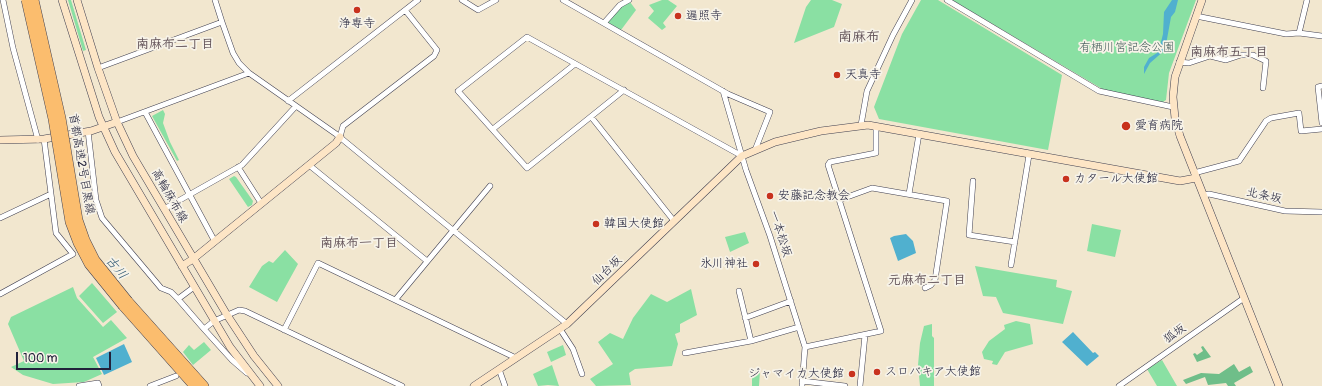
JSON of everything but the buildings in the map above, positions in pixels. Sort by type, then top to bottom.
[{"type":"highway","name":"首都高速2号目黒線","points":[[26,0],[53,119],[67,210],[78,243],[97,276],[194,386]]},
{"type":"highway","name":"首都高速2号目黒線","points":[[34,0],[61,118],[75,208],[85,240],[102,271],[204,386]]},
{"type":"street","points":[[0,294],[73,254],[56,233],[51,194],[41,140],[13,48],[3,0]]},
{"type":"street","name":"高輪麻布線","points":[[62,0],[103,127],[121,164],[230,347],[260,386]]},
{"type":"street","name":"高輪麻布線","points":[[78,0],[98,68],[117,122],[133,156],[227,315],[254,356],[278,386]]},
{"type":"street","points":[[215,0],[233,53],[239,63],[249,73],[340,137],[566,324]]},
{"type":"street","points":[[288,101],[418,0]]},
{"type":"street","points":[[462,0],[478,10],[496,0]]},
{"type":"street","points":[[563,0],[723,91],[770,112],[755,150]]},
{"type":"street","points":[[604,23],[620,5],[629,0]]},
{"type":"street","points":[[862,125],[867,91],[900,21],[912,0]]},
{"type":"street","points":[[947,0],[1099,91],[1173,108]]},
{"type":"street","points":[[1202,0],[1179,62],[1174,86],[1173,108],[1180,136],[1195,176],[1279,386]]},
{"type":"street","points":[[1299,33],[1307,0]]},
{"type":"street","points":[[182,266],[193,259],[214,240],[336,143],[340,137],[343,126],[434,56],[437,50],[405,10]]},
{"type":"street","points":[[1196,16],[1286,34],[1299,33],[1322,36]]},
{"type":"street","points":[[98,68],[222,22]]},
{"type":"street","points":[[624,90],[592,118],[527,168],[458,91],[527,37],[624,90],[742,156]]},
{"type":"street","points":[[1179,62],[1189,63],[1210,56],[1226,60],[1241,55],[1252,55],[1266,61],[1263,88]]},
{"type":"street","points":[[493,129],[575,64]]},
{"type":"street","points":[[0,140],[41,140],[103,127],[249,73]]},
{"type":"street","points":[[1322,86],[1318,86],[1322,124]]},
{"type":"street","name":"一本松坂","points":[[723,91],[742,156],[805,347],[802,384]]},
{"type":"street","points":[[164,209],[242,165],[296,106]]},
{"type":"street","points":[[145,112],[214,240]]},
{"type":"street","points":[[1195,176],[1240,161],[1266,121],[1271,118],[1299,113],[1301,131],[1322,128]]},
{"type":"street","points":[[592,118],[674,221]]},
{"type":"street","name":"仙台坂","points":[[474,386],[560,330],[742,156],[775,142],[821,131],[862,125],[919,134],[1028,155],[1180,180],[1195,176]]},
{"type":"street","points":[[805,347],[881,331],[828,165],[830,162],[876,153],[876,127]]},
{"type":"street","points":[[88,131],[96,200],[102,218],[161,288],[171,292],[232,360],[254,379]]},
{"type":"street","points":[[909,194],[919,134]]},
{"type":"street","points":[[1011,265],[1028,155]]},
{"type":"street","points":[[309,165],[427,261]]},
{"type":"street","points":[[238,167],[261,203]]},
{"type":"street","points":[[973,181],[969,235],[1015,242]]},
{"type":"street","points":[[396,299],[490,186]]},
{"type":"street","points":[[839,200],[872,188],[947,201],[936,280],[925,288]]},
{"type":"street","points":[[0,218],[51,194]]},
{"type":"street","name":"北条坂","points":[[1203,195],[1209,194],[1285,211],[1322,212]]},
{"type":"street","points":[[284,330],[318,263],[396,299],[516,358]]},
{"type":"street","points":[[178,299],[194,287]]},
{"type":"street","points":[[739,291],[751,341]]},
{"type":"street","name":"狐坂","points":[[1119,386],[1244,298]]},
{"type":"street","points":[[745,318],[791,301]]},
{"type":"street","points":[[204,329],[214,321],[227,315],[239,310],[245,311],[402,386]]},
{"type":"street","points":[[685,353],[751,341],[799,327]]},
{"type":"street","points":[[560,330],[573,349],[582,374]]},
{"type":"street","points":[[860,386],[865,334]]},
{"type":"street","points":[[500,369],[505,386]]},
{"type":"street","points":[[150,386],[176,376]]},
{"type":"street","points":[[80,386],[98,383],[99,386]]},
{"type":"street","points":[[802,384],[845,386]]},
{"type":"green space","points":[[68,0],[71,0],[86,50],[83,51]]},
{"type":"green space","points":[[662,0],[668,0],[677,6],[663,23],[666,27],[662,30],[648,18],[654,11],[649,5]]},
{"type":"green space","points":[[811,0],[832,0],[842,4],[834,27],[794,43],[806,7]]},
{"type":"green space","points":[[921,0],[938,0],[1062,75],[1048,150],[879,119],[874,107],[902,34]]},
{"type":"green space","name":"有栖川宮記念公園","points":[[952,0],[1196,0],[1169,73],[1166,100],[1163,102],[1109,93]]},
{"type":"green space","points":[[630,2],[636,10],[621,30],[607,22],[619,8]]},
{"type":"green space","points":[[163,110],[165,114],[163,123],[179,160],[177,161],[152,116]]},
{"type":"green space","points":[[234,176],[253,201],[252,205],[248,207],[229,179]]},
{"type":"green space","points":[[1092,224],[1121,230],[1115,257],[1087,251]]},
{"type":"green space","points":[[745,232],[749,243],[730,252],[725,237]]},
{"type":"green space","points":[[285,250],[298,264],[277,302],[249,287],[262,266],[269,261],[273,263]]},
{"type":"green space","points":[[975,266],[1057,280],[1056,287],[1072,291],[1063,324],[1003,313],[996,297],[983,296]]},
{"type":"green space","points":[[92,283],[117,312],[103,323],[79,296]]},
{"type":"green space","points":[[73,287],[77,298],[103,327],[111,320],[127,338],[93,357],[102,374],[84,382],[53,384],[23,375],[11,367],[24,361],[8,324],[11,317]]},
{"type":"green space","points":[[691,289],[697,315],[680,324],[680,332],[675,334],[678,344],[672,366],[635,369],[629,373],[631,385],[596,386],[590,379],[613,364],[598,342],[610,333],[623,339],[633,318],[651,294],[667,302]]},
{"type":"green space","points":[[1016,321],[1030,324],[1033,344],[1005,352],[997,365],[992,364],[993,361],[984,359],[982,352],[989,341],[1005,329],[1004,325]]},
{"type":"green space","points":[[932,324],[932,336],[934,338],[934,386],[920,386],[918,365],[920,343],[924,326]]},
{"type":"green space","points":[[204,342],[211,350],[193,365],[183,352],[189,345],[194,350]]},
{"type":"green space","points":[[563,345],[566,355],[551,362],[547,352]]},
{"type":"green space","points":[[1203,346],[1211,357],[1197,362],[1193,354],[1195,353],[1197,355],[1203,351],[1201,347]]},
{"type":"green space","points":[[1162,360],[1177,386],[1157,386],[1147,369]]},
{"type":"green space","points":[[1234,364],[1239,372],[1250,366],[1253,372],[1234,383],[1236,386],[1228,386],[1226,383],[1208,385],[1205,377],[1186,384],[1183,380],[1201,373],[1219,374]]},
{"type":"green space","points":[[552,365],[559,386],[538,386],[533,374]]},
{"type":"green space","points":[[752,370],[760,371],[759,386],[752,386]]},
{"type":"water","points":[[1172,0],[1178,0],[1175,12],[1171,17],[1165,50],[1150,63],[1144,74],[1144,67],[1149,58],[1157,53],[1160,46],[1163,34],[1164,12]]},
{"type":"water","points":[[906,234],[913,241],[916,253],[898,261],[890,238]]},
{"type":"water","points":[[1073,332],[1093,353],[1095,352],[1099,356],[1087,366],[1062,342]]},
{"type":"water","points":[[124,344],[132,362],[104,375],[96,358]]},
{"type":"place","name":"浄専寺","points":[[357,10]]},
{"type":"place","name":"遍照寺","points":[[678,16]]},
{"type":"place","name":"天真寺","points":[[837,75]]},
{"type":"place","name":"愛育病院","points":[[1126,126]]},
{"type":"place","name":"カタール大使館","points":[[1066,179]]},
{"type":"place","name":"安藤記念教会","points":[[770,196]]},
{"type":"place","name":"韓国大使館","points":[[596,224]]},
{"type":"place","name":"氷川神社","points":[[756,264]]},
{"type":"place","name":"スロバキア大使館","points":[[877,372]]},
{"type":"place","name":"ジャマイカ大使館","points":[[852,374]]},
{"type":"district","name":"南麻布","points":[[859,37]]},
{"type":"district","name":"南麻布二丁目","points":[[175,45]]},
{"type":"district","name":"南麻布五丁目","points":[[1229,53]]},
{"type":"district","name":"南麻布一丁目","points":[[359,244]]},
{"type":"district","name":"元麻布二丁目","points":[[927,281]]},
{"type":"water label","name":"古川","points":[[116,268]]}]
